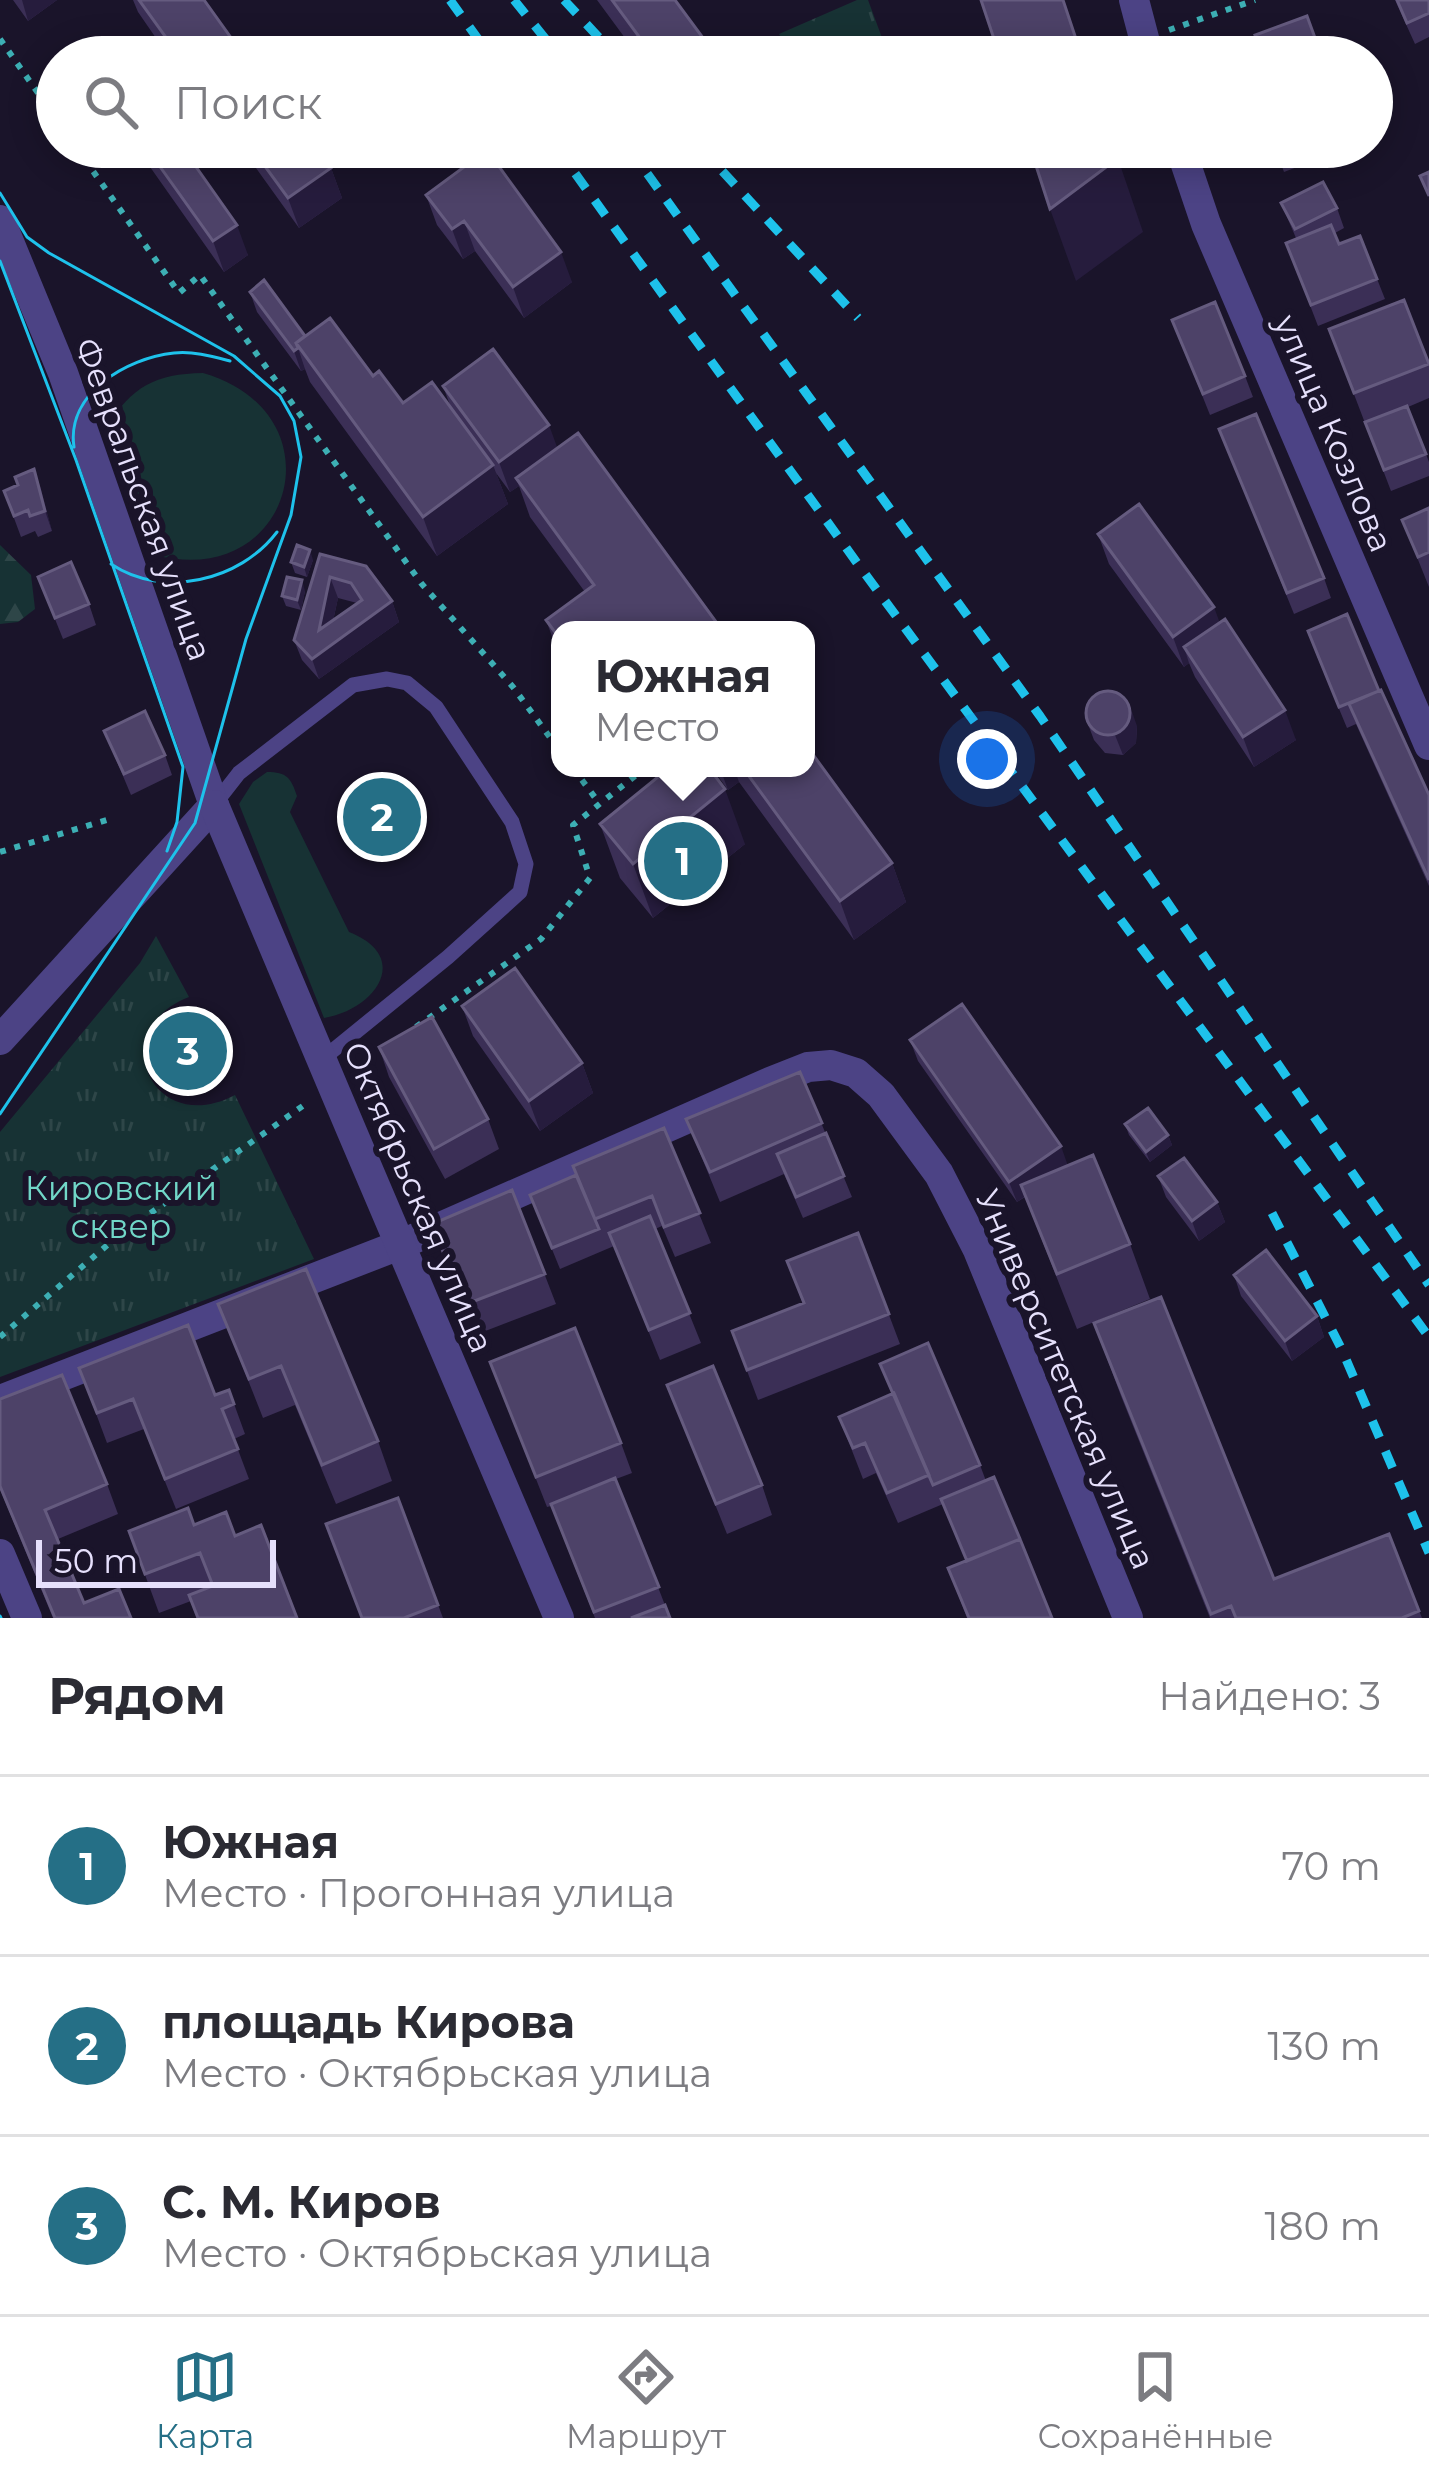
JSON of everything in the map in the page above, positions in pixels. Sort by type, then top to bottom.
[{"type":"street","points":[[1134,0],[1143,36]]},
{"type":"street","name":"улица Козлова","points":[[1187,168],[1214,244],[1429,745]]},
{"type":"street","name":"Февральская улица","points":[[0,220],[63,373],[214,805]]},
{"type":"street","points":[[0,1040],[214,805]]},
{"type":"street","name":"Октябрьская улица","points":[[214,805],[559,1618]]},
{"type":"street","name":"Университетская улица","points":[[0,1400],[402,1244],[770,1082],[808,1067],[831,1065],[856,1073],[881,1095],[939,1174],[978,1250],[1129,1618]]},
{"type":"street","points":[[0,1554],[27,1618]]},
{"type":"lane","points":[[214,805],[239,773],[353,685],[387,679],[407,683],[436,707],[512,821],[526,865],[520,892],[320,1061]]},
{"type":"path","points":[[1174,36],[1256,0]]},
{"type":"path","points":[[0,39],[36,90]]},
{"type":"path","points":[[91,168],[179,293],[200,275],[422,583],[513,687],[551,739]]},
{"type":"path","points":[[580,777],[599,803]]},
{"type":"path","points":[[0,852],[110,820]]},
{"type":"green space","points":[[857,0],[868,0],[881,36],[780,36]]},
{"type":"green space","points":[[203,373],[247,394],[274,423],[285,458],[283,493],[267,524],[240,547],[202,559],[155,555],[106,427],[126,401],[147,385],[171,376]]},
{"type":"green space","points":[[0,545],[31,575],[35,609],[18,622],[0,624]]},
{"type":"green space","points":[[267,772],[290,780],[297,796],[290,812],[349,932],[368,943],[383,968],[371,994],[358,1005],[324,1018],[239,804],[253,782]]},
{"type":"green space","name":"Кировский сквер","points":[[156,936],[189,997],[163,1012],[149,1032],[144,1054],[149,1075],[162,1092],[181,1103],[206,1105],[235,1095],[314,1259],[0,1377],[0,1132],[140,963]]},
{"type":"building","points":[[139,0],[204,0],[230,36],[165,36]]},
{"type":"building","points":[[612,0],[675,0],[702,36],[639,36]]},
{"type":"building","points":[[981,0],[1063,0],[1075,36],[993,36]]},
{"type":"building","points":[[1397,0],[1429,0],[1429,13],[1407,23]]},
{"type":"building","points":[[1307,16],[1314,36],[1255,36]]},
{"type":"building","points":[[161,168],[197,168],[237,225],[213,241]]},
{"type":"building","points":[[266,168],[331,168],[288,198]]},
{"type":"building","points":[[463,168],[500,168],[561,252],[513,287],[464,221],[452,229],[426,195]]},
{"type":"building","points":[[1037,168],[1105,168],[1050,209]]},
{"type":"building","points":[[1429,172],[1429,196],[1420,176]]},
{"type":"building","points":[[1323,182],[1337,208],[1295,229],[1281,203]]},
{"type":"building","points":[[1331,225],[1339,244],[1360,236],[1377,279],[1311,305],[1286,243]]},
{"type":"building","points":[[264,280],[305,336],[294,351],[250,292]]},
{"type":"building","points":[[1404,300],[1429,364],[1354,393],[1329,329]]},
{"type":"building","points":[[1215,302],[1245,376],[1203,394],[1172,320]]},
{"type":"building","points":[[330,318],[373,376],[379,371],[403,403],[432,382],[493,465],[423,517],[296,343]]},
{"type":"building","points":[[493,349],[549,425],[499,462],[443,386]]},
{"type":"building","points":[[1407,406],[1426,454],[1384,470],[1365,422]]},
{"type":"building","points":[[1256,414],[1324,578],[1287,593],[1219,429]]},
{"type":"building","points":[[578,433],[715,621],[551,621],[551,627],[546,620],[594,585],[516,478]]},
{"type":"building","points":[[34,469],[45,511],[30,516],[28,510],[14,516],[4,491],[18,485],[15,477]]},
{"type":"building","points":[[1139,504],[1214,607],[1173,637],[1098,534]]},
{"type":"building","points":[[1429,508],[1429,552],[1418,557],[1402,520]]},
{"type":"building","points":[[297,545],[310,550],[304,567],[291,562]]},
{"type":"building","points":[[320,554],[366,566],[392,601],[312,659],[294,640]],"holes":[[[330,577],[351,583],[362,600],[319,630]]]},
{"type":"building","points":[[71,562],[89,604],[55,618],[38,577]]},
{"type":"building","points":[[287,577],[302,580],[297,600],[282,596]]},
{"type":"building","points":[[1347,614],[1379,691],[1339,707],[1308,631]]},
{"type":"building","points":[[1225,619],[1285,710],[1243,737],[1184,647]]},
{"type":"building","points":[[1381,690],[1429,795],[1429,880],[1349,704]]},
{"type":"building","points":[[1108,691],[1123,698],[1130,713],[1123,728],[1108,735],[1093,728],[1086,713],[1093,698]]},
{"type":"building","points":[[145,711],[165,755],[124,774],[104,731]]},
{"type":"building","points":[[815,757],[892,863],[840,901],[750,777],[815,777]]},
{"type":"building","points":[[658,777],[716,777],[725,789],[633,864],[600,824]]},
{"type":"building","points":[[515,968],[582,1063],[529,1101],[462,1006]]},
{"type":"building","points":[[962,1004],[1061,1146],[1009,1182],[910,1040]]},
{"type":"building","points":[[432,1017],[488,1119],[434,1149],[379,1047]]},
{"type":"building","points":[[800,1072],[822,1123],[710,1172],[686,1119]]},
{"type":"building","points":[[1148,1108],[1168,1135],[1146,1152],[1125,1124]]},
{"type":"building","points":[[664,1128],[700,1213],[664,1227],[652,1196],[595,1219],[573,1166]]},
{"type":"building","points":[[826,1133],[844,1176],[796,1197],[777,1154]]},
{"type":"building","points":[[1093,1155],[1130,1244],[1057,1274],[1021,1185]]},
{"type":"building","points":[[1184,1158],[1217,1202],[1192,1221],[1158,1176]]},
{"type":"building","points":[[576,1175],[599,1229],[552,1248],[530,1195]]},
{"type":"building","points":[[512,1190],[545,1274],[464,1305],[432,1224]]},
{"type":"building","points":[[650,1216],[690,1313],[649,1330],[609,1233]]},
{"type":"building","points":[[858,1233],[889,1314],[747,1370],[732,1331],[804,1303],[787,1261]]},
{"type":"building","points":[[1266,1250],[1317,1316],[1285,1341],[1234,1275]]},
{"type":"building","points":[[306,1269],[378,1441],[322,1465],[281,1366],[249,1379],[218,1304]]},
{"type":"building","points":[[1161,1297],[1274,1579],[1389,1534],[1419,1611],[1402,1618],[1236,1618],[1231,1606],[1211,1614],[1094,1323]]},
{"type":"building","points":[[188,1325],[215,1395],[229,1390],[234,1404],[222,1409],[238,1449],[165,1479],[133,1399],[97,1413],[79,1368]]},
{"type":"building","points":[[575,1328],[621,1443],[536,1477],[490,1362]]},
{"type":"building","points":[[928,1343],[980,1465],[933,1485],[880,1364]]},
{"type":"building","points":[[713,1366],[762,1485],[716,1504],[667,1385]]},
{"type":"building","points":[[62,1375],[107,1484],[45,1510],[84,1603],[119,1589],[131,1618],[55,1618],[0,1486],[0,1399]]},
{"type":"building","points":[[894,1393],[929,1475],[887,1493],[865,1443],[853,1448],[839,1417]]},
{"type":"building","points":[[994,1477],[1020,1539],[967,1561],[941,1499]]},
{"type":"building","points":[[615,1478],[659,1587],[594,1612],[551,1504]]},
{"type":"building","points":[[398,1498],[438,1605],[404,1618],[362,1618],[326,1524]]},
{"type":"building","points":[[188,1508],[194,1525],[226,1512],[235,1536],[261,1525],[297,1618],[198,1618],[189,1595],[213,1586],[200,1553],[145,1574],[129,1531]]},
{"type":"building","points":[[1020,1539],[1052,1618],[969,1618],[948,1568]]},
{"type":"building","points":[[665,1605],[670,1618],[631,1618]]},
{"type":"tram line","points":[[0,193],[27,237],[49,253],[234,356],[280,396],[294,421],[301,457],[291,515],[246,639],[195,823],[0,1114]]},
{"type":"tram line","points":[[0,261],[76,460],[183,767],[177,822],[167,851]]},
{"type":"tram line","points":[[74,447],[74,428],[89,395],[119,371],[174,353],[230,361]]},
{"type":"tram line","points":[[111,564],[154,581],[200,580],[243,563],[277,532]]},
{"type":"railway","points":[[450,0],[476,36]]},
{"type":"railway","points":[[514,0],[543,36]]},
{"type":"railway","points":[[564,0],[597,36]]},
{"type":"railway","points":[[571,168],[1429,1337]]},
{"type":"railway","points":[[643,168],[1040,716],[1429,1285]]},
{"type":"railway","points":[[719,168],[858,318]]},
{"type":"railway","points":[[1272,1213],[1342,1350],[1429,1553]]},
{"type":"place","name":"площадь Кирова","points":[[382,817]]},
{"type":"place","name":"Южная","points":[[683,861]]},
{"type":"place","name":"С. М. Киров","points":[[188,1051]]}]
